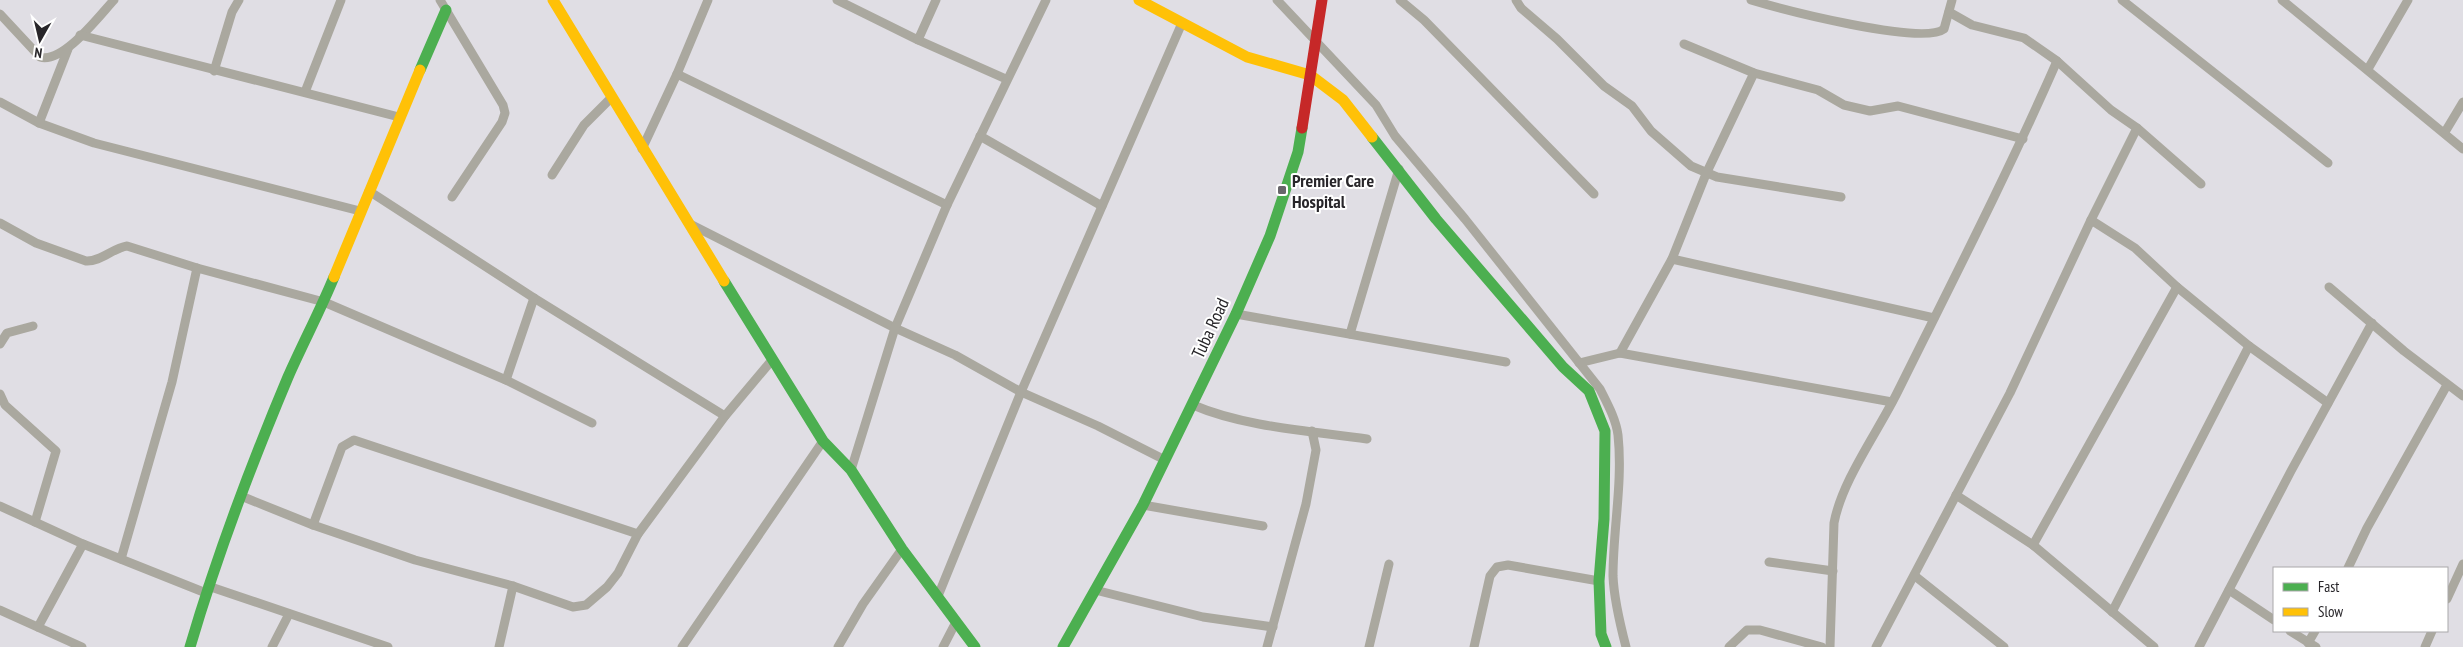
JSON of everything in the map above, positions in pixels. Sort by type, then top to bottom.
[{"type":"street","points":[[0,14],[40,56],[46,58],[57,56],[68,49],[114,0]]},
{"type":"street","points":[[214,71],[232,12],[239,0]]},
{"type":"street","points":[[305,92],[341,0]]},
{"type":"street","points":[[553,0],[642,149],[823,441],[851,470],[902,549],[975,647]]},
{"type":"street","points":[[642,149],[677,74],[708,0]]},
{"type":"street","points":[[837,0],[918,40],[1006,79]]},
{"type":"street","points":[[918,40],[936,0]]},
{"type":"street","points":[[851,470],[895,328],[947,205],[1006,79],[1046,0]]},
{"type":"street","points":[[1139,0],[1247,57],[1284,66],[1310,75],[1343,100],[1399,169],[1405,181],[1436,219],[1563,367],[1588,390],[1605,431],[1604,519],[1599,580],[1601,634],[1606,647]]},
{"type":"street","points":[[1277,0],[1376,105],[1395,136],[1465,219],[1600,389],[1610,408],[1618,434],[1619,500],[1614,575],[1617,615],[1626,647]]},
{"type":"street","name":"Tuba Road","points":[[1063,647],[1143,505],[1236,314],[1270,236],[1286,194],[1298,152],[1322,0]]},
{"type":"street","points":[[1400,0],[1424,20],[1594,194]]},
{"type":"street","points":[[1516,0],[1604,86],[1632,106],[1652,131],[1691,166],[1706,174],[1762,186],[1841,197]]},
{"type":"street","points":[[1751,0],[1834,21],[1884,30],[1934,33],[1944,29],[1952,0]]},
{"type":"street","points":[[2122,0],[2328,164]]},
{"type":"street","points":[[2282,0],[2293,3],[2463,149]]},
{"type":"street","points":[[2368,69],[2408,0]]},
{"type":"street","points":[[190,647],[207,589],[241,496],[289,375],[324,302],[443,5]]},
{"type":"street","points":[[443,5],[503,105],[505,113],[502,122],[452,197]]},
{"type":"street","points":[[1949,12],[1972,25],[2024,38],[2058,61],[2111,110],[2137,128],[2201,184]]},
{"type":"street","points":[[938,596],[1021,392],[1182,23]]},
{"type":"street","points":[[80,35],[214,71],[305,92],[399,117]]},
{"type":"street","points":[[1684,44],[1754,72],[1818,90],[1844,105],[1870,111],[1898,106],[2023,139]]},
{"type":"street","points":[[39,123],[68,49]]},
{"type":"street","points":[[1830,647],[1834,523],[1838,504],[1892,402],[2023,139],[2058,61]]},
{"type":"street","points":[[1620,353],[1672,259],[1706,174],[1754,72]]},
{"type":"street","points":[[677,74],[947,205]]},
{"type":"street","points":[[552,175],[584,125],[611,98]]},
{"type":"street","points":[[0,102],[39,123],[94,143],[360,211]]},
{"type":"street","points":[[2445,132],[2463,102]]},
{"type":"street","points":[[1876,647],[2010,393],[2091,220],[2137,128]]},
{"type":"street","points":[[980,136],[1102,206]]},
{"type":"street","points":[[1350,334],[1399,169]]},
{"type":"street","points":[[369,191],[534,298],[725,416]]},
{"type":"street","points":[[2091,220],[2135,248],[2178,287],[2249,346],[2328,403]]},
{"type":"street","points":[[0,223],[36,243],[86,261],[93,262],[120,247],[127,246],[197,268],[324,302],[506,380],[592,423]]},
{"type":"street","points":[[690,224],[895,328],[955,355],[1021,392],[1098,426],[1165,460]]},
{"type":"street","points":[[1672,259],[1934,318]]},
{"type":"street","points":[[122,559],[172,382],[197,268]]},
{"type":"street","points":[[2033,544],[2178,287]]},
{"type":"street","points":[[2329,288],[2463,396]]},
{"type":"street","points":[[506,380],[534,298]]},
{"type":"street","points":[[1236,314],[1506,362]]},
{"type":"street","points":[[2199,647],[2372,323]]},
{"type":"street","points":[[0,344],[7,333],[34,326]]},
{"type":"street","points":[[2112,612],[2249,346]]},
{"type":"street","points":[[1579,363],[1620,353],[1892,402]]},
{"type":"street","points":[[241,496],[312,526],[415,560],[512,586],[573,607],[580,607],[607,587],[618,573],[638,534],[725,416],[772,360]]},
{"type":"street","points":[[2348,567],[2368,528],[2448,385]]},
{"type":"street","points":[[0,394],[5,405],[56,451],[36,522]]},
{"type":"street","points":[[1192,405],[1232,417],[1312,431],[1367,438]]},
{"type":"street","points":[[1267,647],[1306,504],[1316,450],[1312,431]]},
{"type":"street","points":[[312,526],[342,447],[354,440],[638,534]]},
{"type":"street","points":[[682,647],[823,441]]},
{"type":"street","points":[[1956,495],[2033,544],[2154,647]]},
{"type":"street","points":[[1143,505],[1263,526]]},
{"type":"street","points":[[0,506],[122,559],[207,589],[388,647]]},
{"type":"street","points":[[38,627],[84,544]]},
{"type":"street","points":[[838,647],[863,604],[902,549]]},
{"type":"street","points":[[1769,562],[1833,571]]},
{"type":"street","points":[[1369,647],[1389,564]]},
{"type":"street","points":[[2448,598],[2463,564]]},
{"type":"street","points":[[1474,647],[1490,576],[1497,567],[1508,565],[1599,580]]},
{"type":"street","points":[[1915,576],[2004,647]]},
{"type":"street","points":[[499,647],[512,586]]},
{"type":"street","points":[[1095,590],[1202,617],[1274,627]]},
{"type":"street","points":[[2229,590],[2273,619]]},
{"type":"street","points":[[0,610],[82,647]]},
{"type":"street","points":[[272,647],[289,614]]},
{"type":"street","points":[[943,647],[956,622]]},
{"type":"street","points":[[1730,647],[1747,630],[1760,630],[1822,647]]},
{"type":"street","points":[[2292,632],[2312,645],[2315,632]]},
{"type":"street","points":[[2425,647],[2432,632]]},
{"type":"traffic: fast","points":[[420,70],[446,10]]},
{"type":"traffic: fast","points":[[1063,647],[1143,505],[1236,314],[1270,236],[1298,152],[1302,128]]},
{"type":"traffic: fast","points":[[1372,137],[1436,219],[1563,367],[1589,391],[1605,431],[1604,519],[1599,581],[1601,634],[1606,647]]},
{"type":"traffic: fast","points":[[190,647],[223,544],[261,443],[288,377],[334,277]]},
{"type":"traffic: fast","points":[[724,281],[823,441],[851,470],[902,549],[975,647]]},
{"type":"traffic: slow","points":[[553,0],[724,281]]},
{"type":"traffic: slow","points":[[1139,0],[1247,57],[1310,75],[1343,100],[1372,137]]},
{"type":"traffic: slow","points":[[334,277],[420,70]]},
{"type":"traffic: jam","points":[[1302,128],[1322,0]]},
{"type":"place","name":"Premier Care Hospital","points":[[1282,190]]}]
